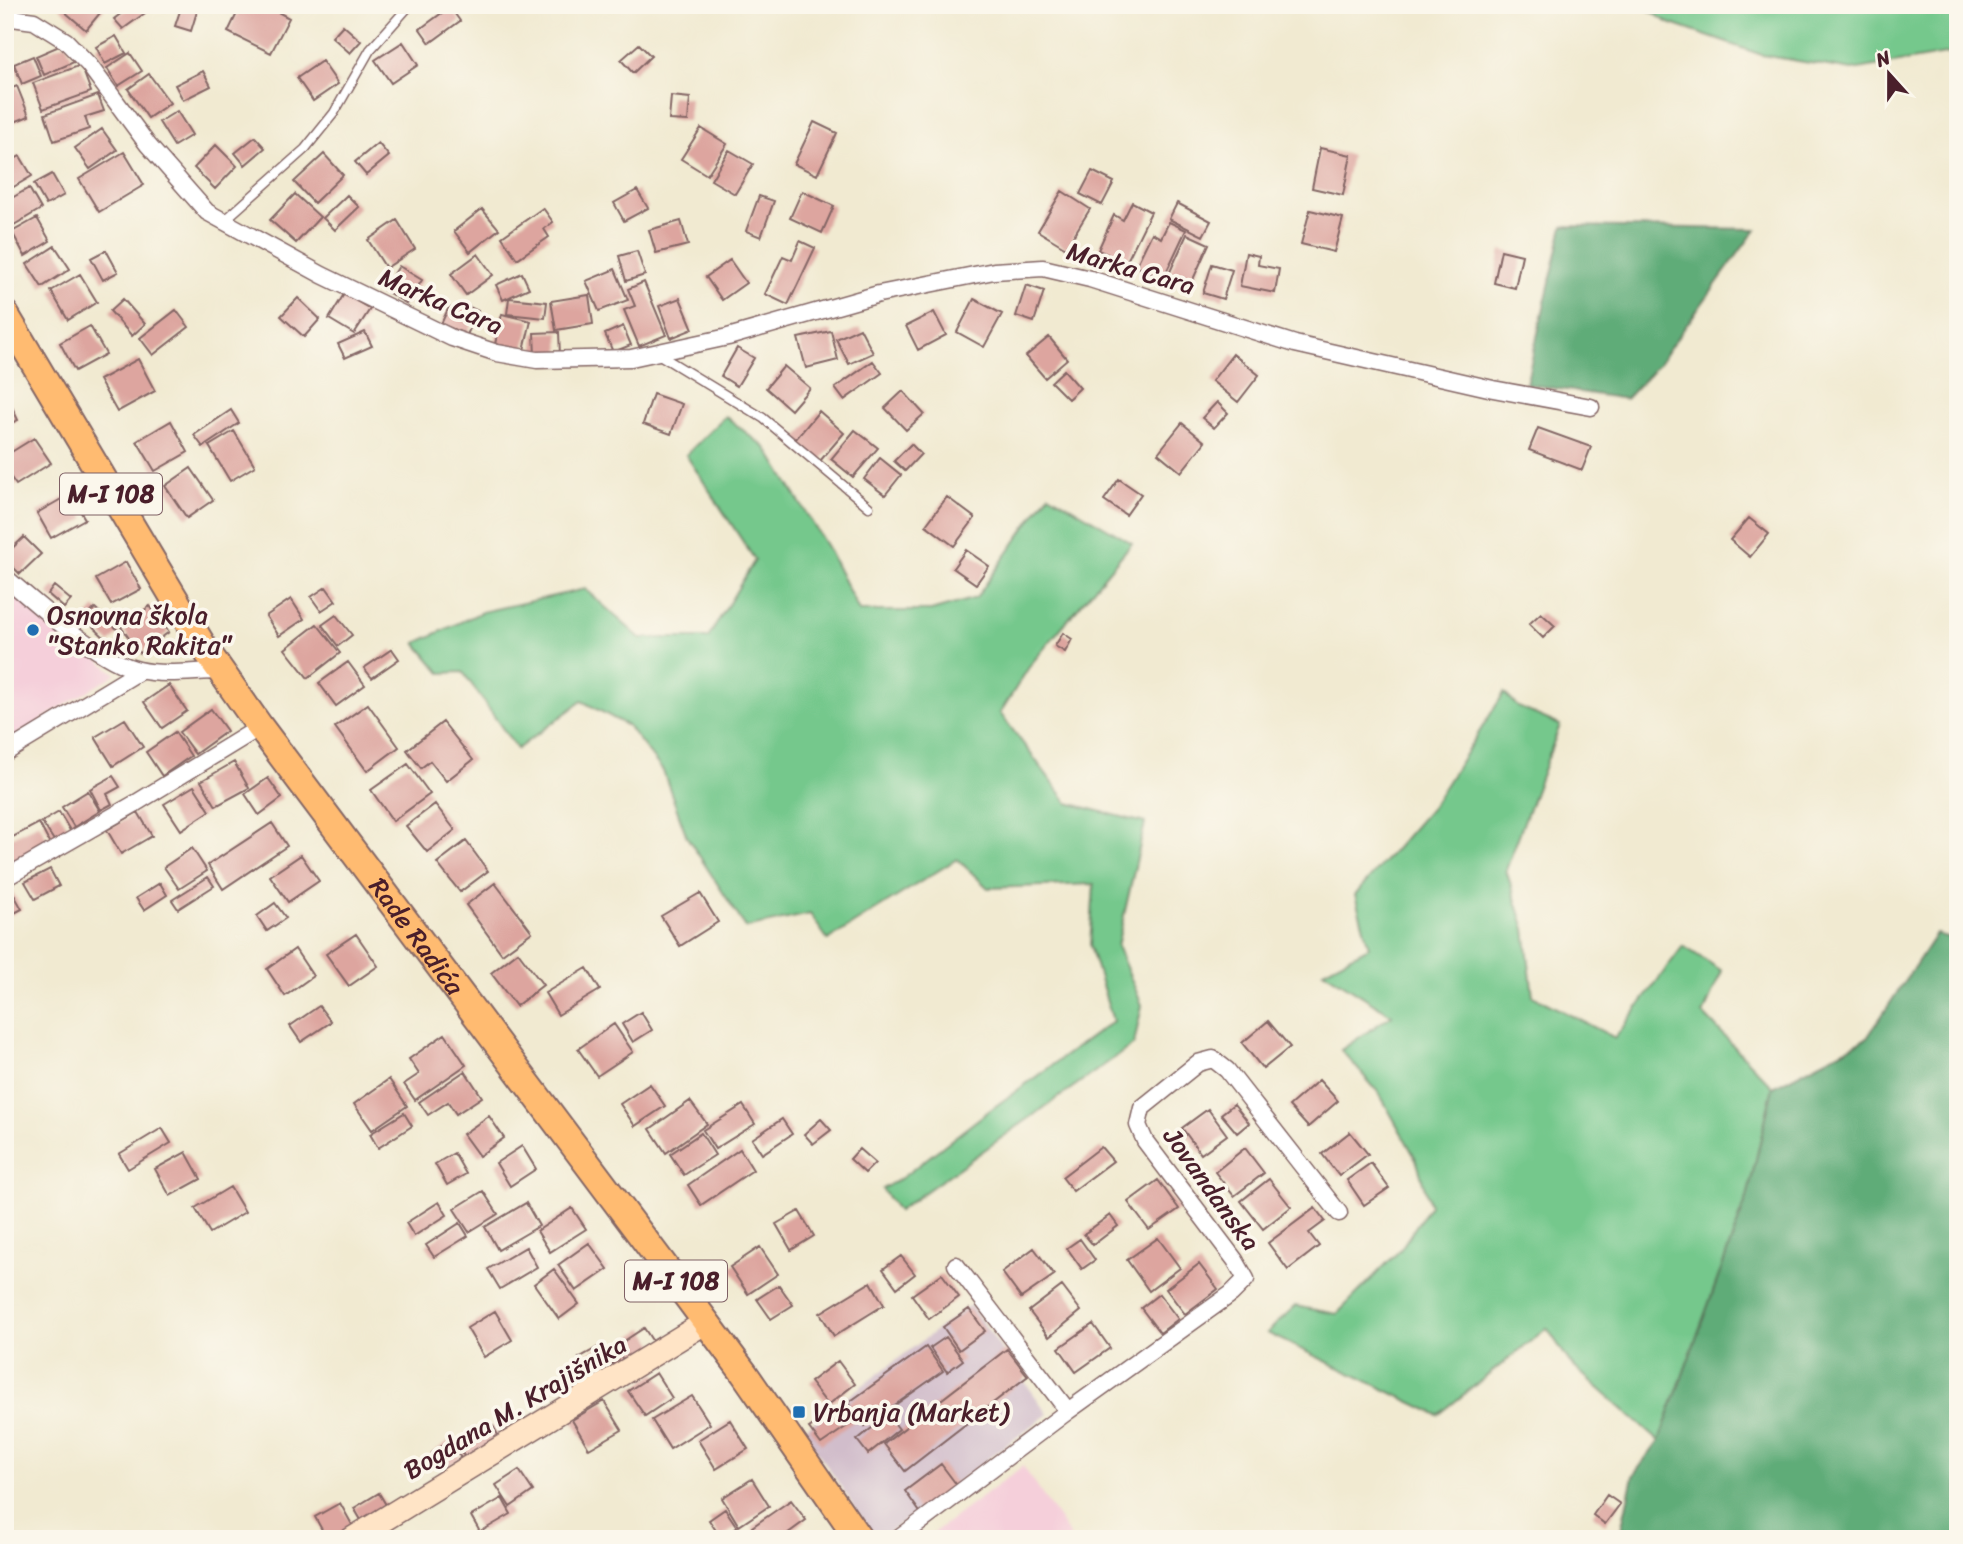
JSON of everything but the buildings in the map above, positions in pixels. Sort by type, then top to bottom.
[{"type":"main road","name":"Rade Radića","points":[[5,314],[181,612],[260,727],[706,1322],[859,1539]]},
{"type":"street","name":"Marka Cara","points":[[5,17],[34,21],[66,41],[89,65],[148,145],[207,212],[322,275],[452,338],[497,353],[537,360],[631,358],[728,337],[879,294],[994,271],[1043,268],[1090,279],[1295,344],[1493,390],[1591,407]]},
{"type":"street","points":[[5,578],[101,654],[120,664],[140,671],[221,671]]},
{"type":"street","points":[[5,753],[140,671]]},
{"type":"street","points":[[5,878],[136,803],[260,727]]},
{"type":"street","name":"Jovandanska","points":[[898,1539],[1068,1411],[1231,1294],[1246,1279],[1235,1260],[1145,1141],[1138,1125],[1142,1108],[1198,1063],[1213,1059],[1227,1070],[1339,1213]]},
{"type":"street","points":[[956,1265],[1068,1411]]},
{"type":"street","name":"Bogdana M. Krajišnika","points":[[352,1539],[706,1322]]},
{"type":"lane","points":[[224,221],[305,149],[334,113],[370,51],[410,5]]},
{"type":"lane","points":[[655,352],[763,418],[869,507]]},
{"type":"shaded area","name":"Osnovna škola \"Stanko Rakita\"","points":[[5,585],[116,674],[5,742]]},
{"type":"shaded area","points":[[970,1305],[1048,1414],[876,1539],[803,1430]]},
{"type":"shaded area","points":[[1023,1466],[1072,1539],[925,1539]]},
{"type":"green space","points":[[1641,5],[1958,5],[1958,52],[1852,70],[1762,55],[1669,23]]},
{"type":"green space","points":[[1563,226],[1756,229],[1656,367],[1626,399],[1526,384]]},
{"type":"green space","points":[[725,416],[767,449],[827,547],[859,611],[931,611],[976,598],[1049,494],[1132,543],[1031,664],[1000,713],[1068,803],[1145,823],[1117,946],[1142,1005],[1134,1044],[898,1211],[882,1189],[903,1177],[1113,1021],[1090,946],[1094,884],[988,888],[957,859],[828,940],[810,914],[746,928],[687,837],[663,771],[628,726],[582,701],[517,749],[463,672],[441,673],[416,643],[482,612],[585,589],[640,638],[708,638],[755,560],[686,455]]},
{"type":"green space","points":[[1504,693],[1518,707],[1560,725],[1506,870],[1525,929],[1533,996],[1615,1038],[1683,946],[1722,971],[1703,1014],[1773,1087],[1747,1198],[1659,1441],[1571,1364],[1547,1328],[1438,1415],[1267,1333],[1295,1306],[1337,1314],[1400,1250],[1430,1205],[1416,1159],[1379,1093],[1341,1050],[1392,1015],[1323,971],[1369,947],[1355,895],[1431,808]]},
{"type":"green space","points":[[1936,934],[1958,940],[1958,1539],[1619,1539],[1633,1476],[1659,1441],[1747,1198],[1773,1087],[1867,1038]]},
{"type":"place","name":"Osnovna škola \"Stanko Rakita\"","points":[[33,630]]},
{"type":"place","name":"Vrbanja (Market)","points":[[799,1412]]}]
